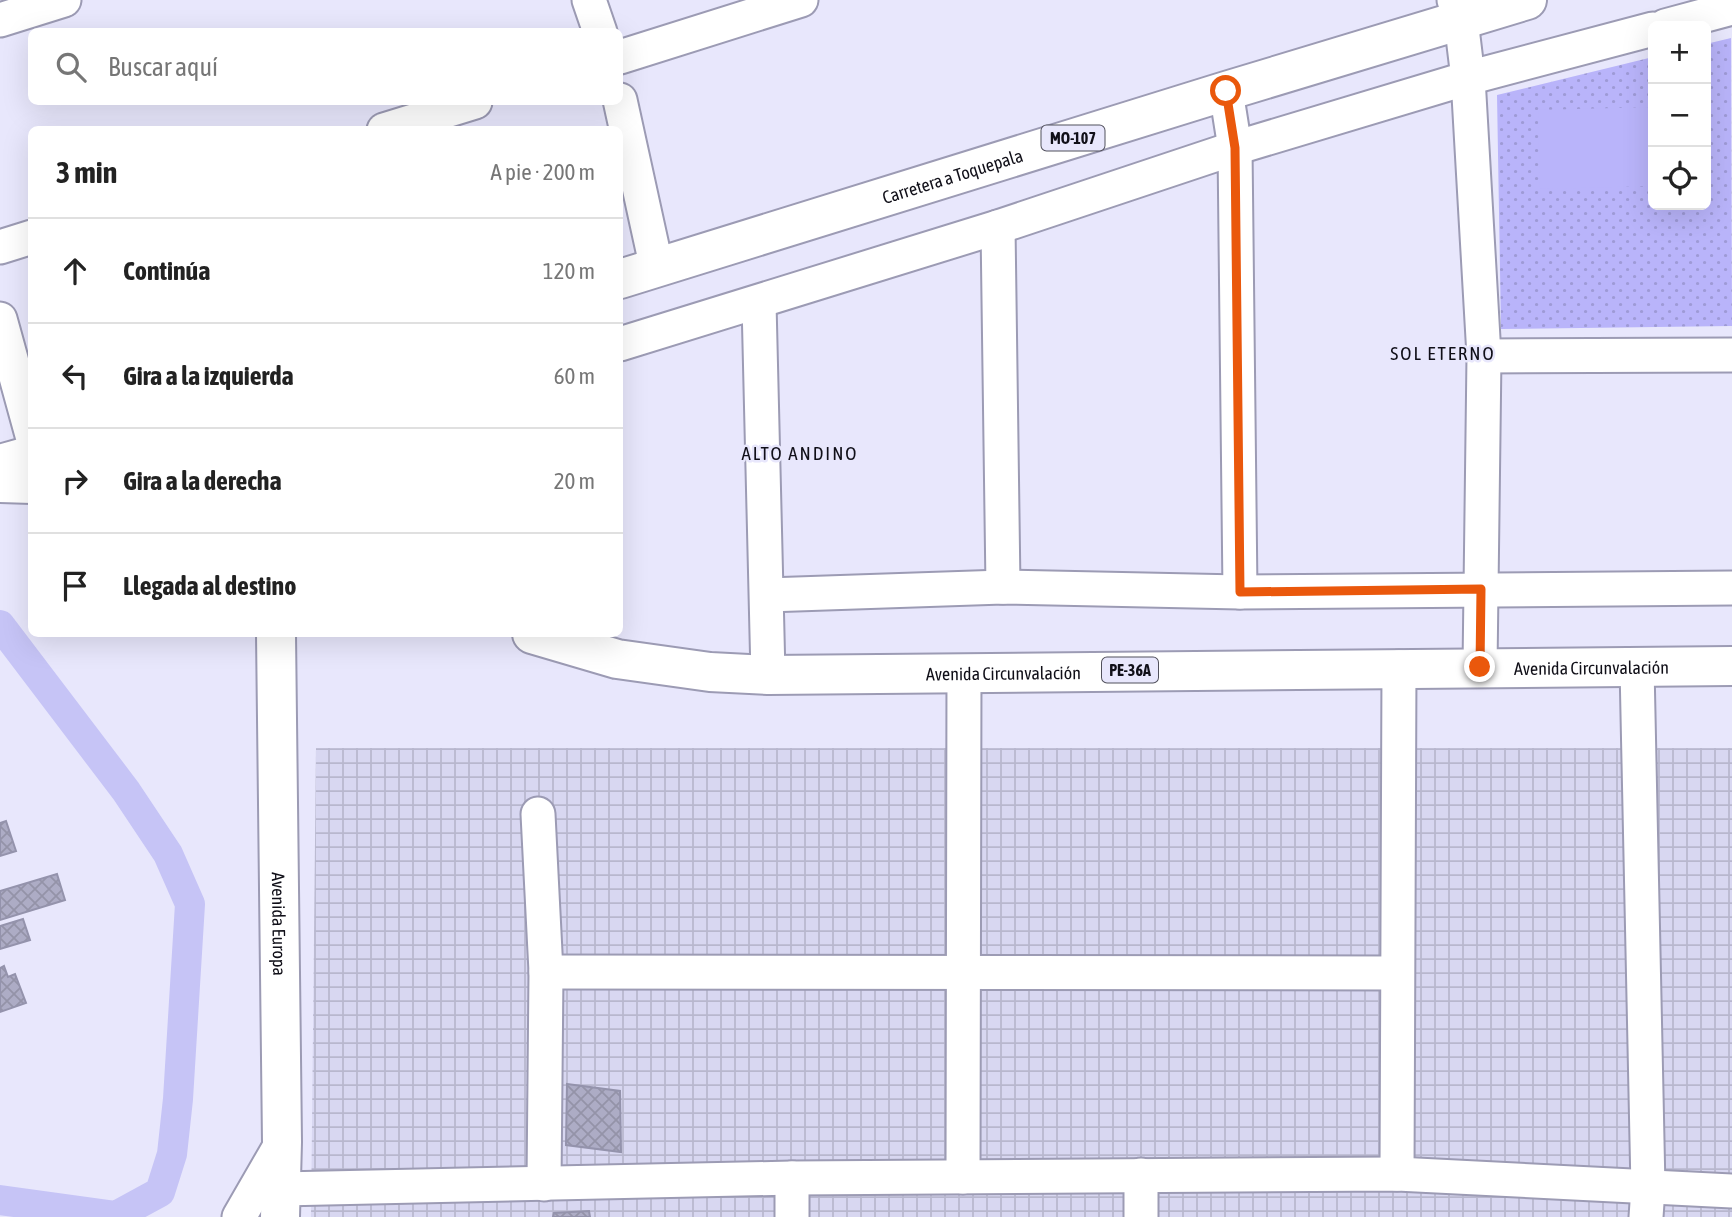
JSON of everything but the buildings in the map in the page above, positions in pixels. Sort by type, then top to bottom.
[{"type":"main road","name":"Carretera a Toquepala","points":[[623,278],[1226,91],[1457,10],[1527,0]]},
{"type":"main road","points":[[0,464],[28,456]]},
{"type":"main road","points":[[0,483],[28,484]]},
{"type":"main road","name":"Avenida Europa","points":[[276,637],[282,1142],[280,1203]]},
{"type":"main road","name":"Avenida Circunvalación","points":[[542,637],[618,659],[710,672],[768,675],[1399,667],[1732,666]]},
{"type":"street","points":[[0,20],[64,0]]},
{"type":"street","points":[[589,0],[599,28]]},
{"type":"street","points":[[623,56],[801,0]]},
{"type":"street","points":[[1684,21],[1732,8]]},
{"type":"street","points":[[1457,10],[1468,78],[1484,356],[1480,667]]},
{"type":"street","points":[[623,343],[998,227],[1235,148],[1468,78],[1648,30]]},
{"type":"street","points":[[1226,91],[1235,148],[1240,592]]},
{"type":"street","points":[[397,126],[465,105]]},
{"type":"street","points":[[621,105],[657,268]]},
{"type":"street","points":[[998,227],[1003,587]]},
{"type":"street","points":[[0,247],[28,238]]},
{"type":"street","points":[[759,303],[768,675]]},
{"type":"street","points":[[0,319],[28,420]]},
{"type":"street","points":[[1484,356],[1732,355]]},
{"type":"street","points":[[766,595],[1003,587],[1240,592],[1732,588]]},
{"type":"street","points":[[1397,1174],[1399,667]]},
{"type":"street","points":[[1637,667],[1647,1203]]},
{"type":"street","points":[[963,1177],[964,672]]},
{"type":"street","points":[[538,814],[546,972],[544,1184]]},
{"type":"street","points":[[546,972],[1397,972]]},
{"type":"street","points":[[239,1217],[282,1142]]},
{"type":"street","points":[[280,1203],[544,1184],[792,1178],[1141,1175],[1397,1174],[1647,1203],[1732,1191]]},
{"type":"street","points":[[1141,1175],[1141,1217]]},
{"type":"street","points":[[792,1178],[792,1217]]},
{"type":"shaded area","points":[[1731,38],[1732,326],[1501,329],[1497,95],[1648,58],[1648,210],[1711,210],[1711,43]]},
{"type":"shaded area","points":[[1648,107],[1648,186],[1540,189],[1538,110]]},
{"type":"shaded area","points":[[316,748],[1732,748],[1732,1217],[311,1217]]},
{"type":"waterway","points":[[0,625],[126,791],[168,854],[190,904],[178,1099],[172,1154],[160,1192],[116,1216],[0,1200]]},
{"type":"district","name":"SOL ETERNO","points":[[1443,353]]},
{"type":"district","name":"ALTO ANDINO","points":[[800,453]]},
{"type":"route","points":[[1226,91],[1235,148],[1240,592],[1481,589],[1480,667]]}]
